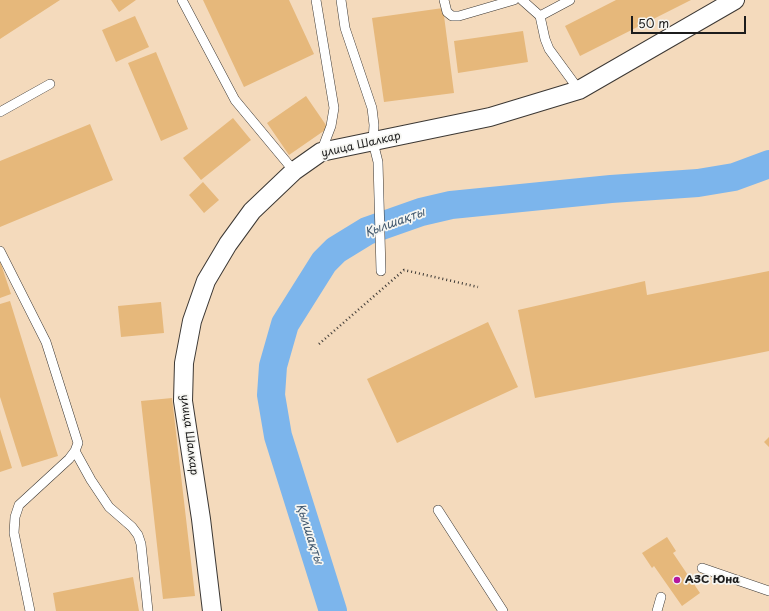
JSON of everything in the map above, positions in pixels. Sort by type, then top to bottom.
[{"type":"street","name":"улица Шалкар","points":[[212,611],[201,519],[184,401],[184,363],[192,321],[206,281],[228,244],[252,211],[294,171],[321,152],[490,117],[579,90],[735,0]]},
{"type":"lane","points":[[182,0],[235,100],[294,171]]},
{"type":"lane","points":[[316,0],[334,108],[331,126],[321,152]]},
{"type":"lane","points":[[341,0],[345,28],[372,108],[374,124],[373,142],[378,162],[381,271]]},
{"type":"lane","points":[[444,0],[447,12],[452,16],[459,16],[514,0]]},
{"type":"lane","points":[[522,0],[540,16],[545,39],[549,49],[579,90]]},
{"type":"lane","points":[[540,16],[570,0]]},
{"type":"lane","points":[[0,112],[50,84]]},
{"type":"lane","points":[[0,251],[46,342],[78,443],[76,451],[19,505],[15,517],[14,533],[30,611]]},
{"type":"lane","points":[[76,451],[91,480],[109,506],[132,527],[138,535],[141,544],[148,611]]},
{"type":"lane","points":[[438,510],[503,611]]},
{"type":"lane","points":[[702,568],[769,591]]},
{"type":"lane","points":[[657,611],[661,597]]},
{"type":"path","points":[[319,344],[404,270],[478,287]]},
{"type":"building","points":[[0,0],[60,0],[0,39]]},
{"type":"building","points":[[111,0],[136,0],[119,12]]},
{"type":"building","points":[[203,0],[289,0],[314,54],[244,87]]},
{"type":"building","points":[[616,0],[691,0],[580,56],[565,26]]},
{"type":"building","points":[[443,8],[454,93],[384,102],[372,18]]},
{"type":"building","points":[[135,16],[149,47],[116,62],[102,30]]},
{"type":"building","points":[[523,31],[528,62],[458,73],[454,41]]},
{"type":"building","points":[[156,52],[188,129],[161,141],[128,63]]},
{"type":"building","points":[[306,96],[328,128],[289,155],[267,123]]},
{"type":"building","points":[[233,118],[251,140],[201,180],[183,158]]},
{"type":"building","points":[[90,124],[113,180],[0,227],[0,161]]},
{"type":"building","points":[[203,182],[219,200],[204,213],[189,195]]},
{"type":"building","points":[[0,261],[11,294],[0,298]]},
{"type":"building","points":[[769,271],[769,351],[535,398],[518,310],[645,281],[647,295]]},
{"type":"building","points":[[10,301],[58,456],[22,467],[0,397],[0,304]]},
{"type":"building","points":[[161,302],[164,333],[121,337],[118,306]]},
{"type":"building","points":[[488,322],[518,387],[397,443],[367,379]]},
{"type":"building","points":[[172,398],[195,596],[163,599],[141,401]]},
{"type":"building","points":[[0,429],[12,468],[0,472]]},
{"type":"building","points":[[769,437],[769,447],[764,442]]},
{"type":"building","points":[[667,537],[676,551],[673,553],[700,593],[682,606],[654,566],[652,568],[642,553]]},
{"type":"building","points":[[133,577],[139,611],[56,611],[53,593]]},
{"type":"waterway","name":"Қылшақты","points":[[333,611],[278,436],[271,395],[273,366],[285,324],[324,262],[336,250],[367,231],[421,212],[451,205],[611,189],[698,183],[734,177],[769,164]]},
{"type":"place","name":"АЗС Юна","points":[[677,580]]}]
